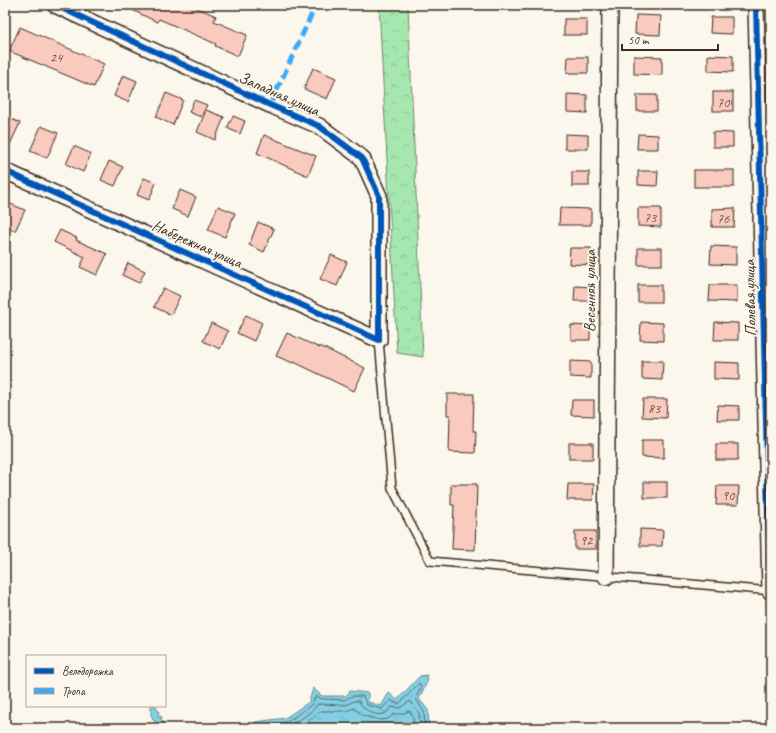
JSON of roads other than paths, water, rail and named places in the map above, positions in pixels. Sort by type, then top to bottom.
[{"type":"street","name":"Западная улица","points":[[55,5],[270,105],[319,126],[362,158],[379,196],[378,340]]},
{"type":"street","name":"Весенняя улица","points":[[606,577],[610,5]]},
{"type":"street","name":"Полевая улица","points":[[756,5],[770,591]]},
{"type":"street","name":"Набережная улица","points":[[5,171],[378,340]]},
{"type":"lane","points":[[378,340],[392,488],[430,561],[770,591]]},
{"type":"water","points":[[427,675],[428,680],[419,699],[428,710],[429,728],[251,728],[255,722],[285,718],[309,702],[313,688],[322,696],[346,696],[350,691],[368,693],[368,702],[381,706],[389,693],[397,700],[420,676]]},
{"type":"water","points":[[151,707],[156,707],[159,712],[158,715],[162,717],[161,720],[167,728],[157,728],[158,723],[154,721],[151,715]]}]
